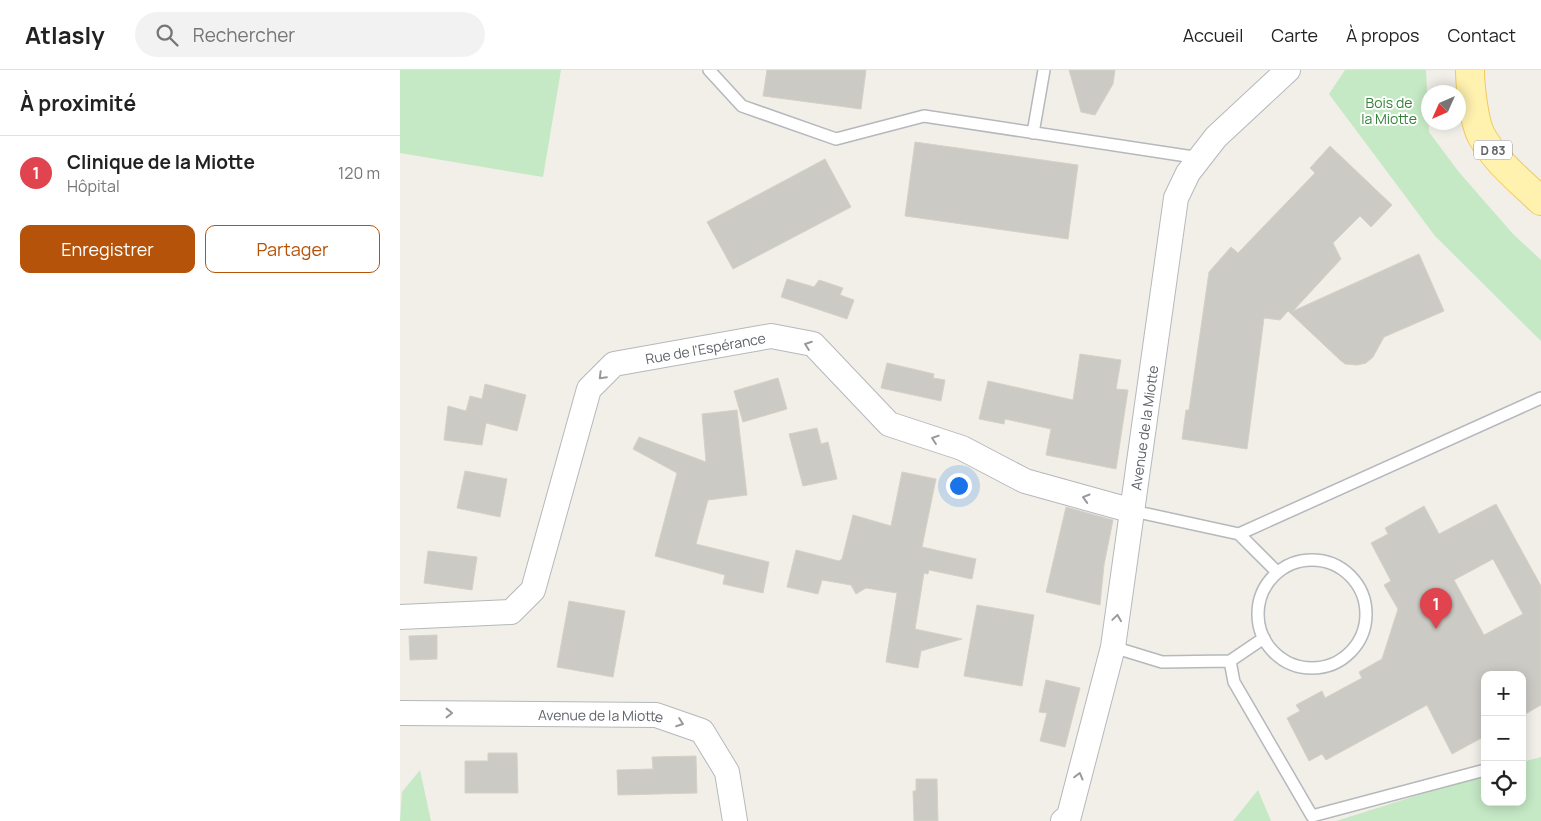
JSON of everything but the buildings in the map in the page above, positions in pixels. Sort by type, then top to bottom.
[{"type":"main road","name":"D 83","points":[[1474,75],[1480,134],[1510,173],[1541,201]]},
{"type":"street","name":"Avenue de la Miotte","points":[[1063,821],[1069,816],[1113,647],[1176,198],[1188,173],[1216,137],[1288,70]]},
{"type":"street","name":"Rue de l'Espérance","points":[[400,617],[511,612],[533,590],[589,389],[614,364],[770,336],[813,344],[889,424],[962,448],[1025,481],[1133,511]]},
{"type":"street","name":"Avenue de la Miotte","points":[[400,713],[656,714],[702,731],[727,772],[734,821]]},
{"type":"lane","points":[[709,70],[742,106],[836,139],[924,116],[1200,158]]},
{"type":"lane","points":[[1033,133],[1044,70]]},
{"type":"lane","points":[[1239,534],[1541,398]]},
{"type":"lane","points":[[1133,511],[1239,534],[1278,572]]},
{"type":"lane","points":[[1310,560],[1328,562],[1344,570],[1356,583],[1364,599],[1366,616],[1363,634],[1353,649],[1340,661],[1324,667],[1306,668],[1289,663],[1274,653],[1264,638],[1258,621],[1259,603],[1265,586],[1278,572],[1293,563],[1310,560]]},
{"type":"lane","points":[[1113,647],[1162,662],[1230,661],[1264,638]]},
{"type":"lane","points":[[1230,661],[1234,682],[1312,816],[1481,771]]},
{"type":"green space","points":[[400,70],[561,70],[543,177],[400,153]]},
{"type":"green space","name":"Bois de la Miotte","points":[[1345,70],[1426,70],[1427,85],[1421,85],[1421,130],[1429,130],[1458,171],[1513,234],[1541,260],[1541,341],[1435,236],[1329,94]]},
{"type":"green space","points":[[1541,757],[1541,821],[1336,821],[1481,775],[1481,806],[1526,806],[1526,761]]},
{"type":"green space","points":[[420,770],[431,821],[400,821],[402,792]]},
{"type":"green space","points":[[1258,790],[1271,821],[1233,821]]},
{"type":"place","name":"Clinique de la Miotte","points":[[1436,629]]}]
